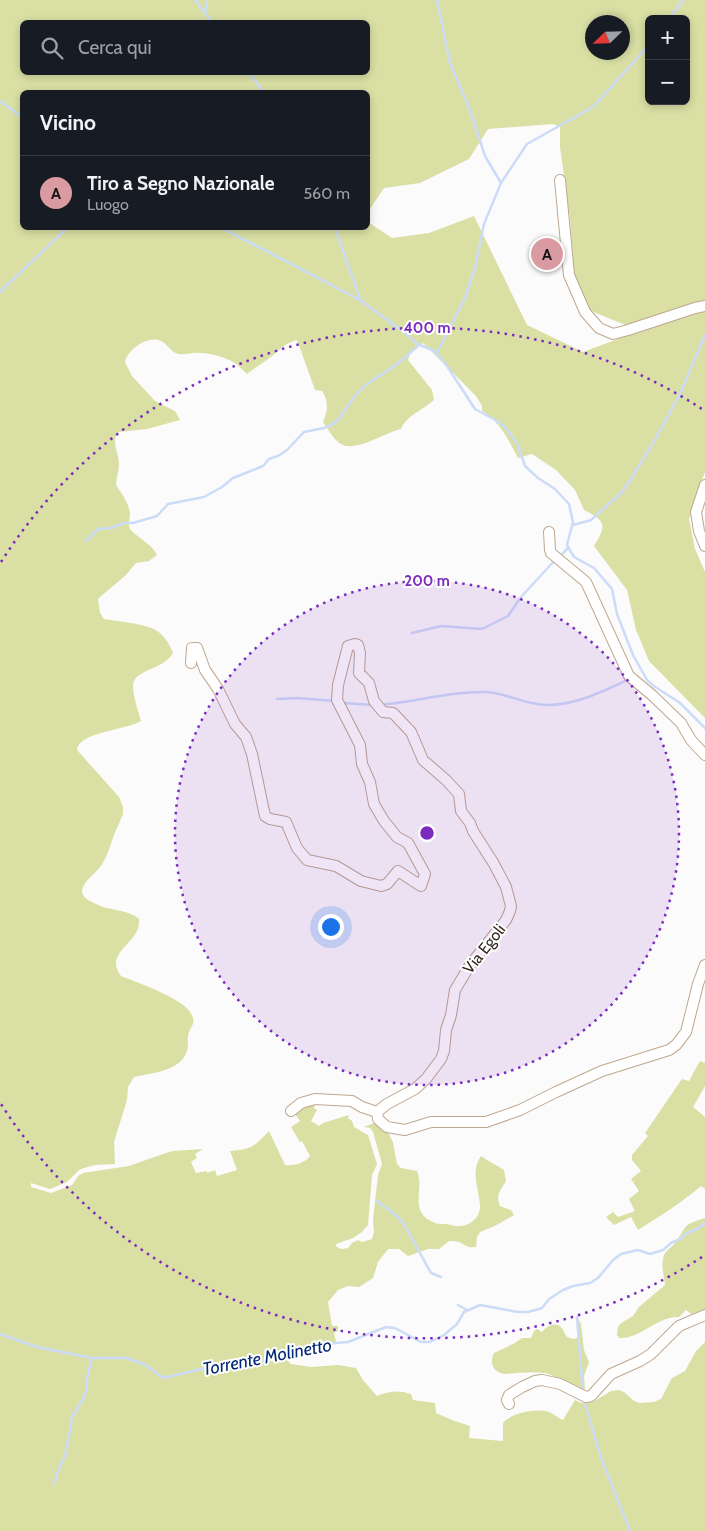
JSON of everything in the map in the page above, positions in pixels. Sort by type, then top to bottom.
[{"type":"street","points":[[560,180],[569,275],[585,312],[599,328],[613,334],[705,306]]},
{"type":"street","points":[[705,485],[696,512],[699,531],[705,546]]},
{"type":"street","points":[[550,532],[551,553],[586,582],[629,676],[681,723],[705,755]]},
{"type":"street","name":"Via Egoli","points":[[190,663],[192,648],[197,648],[204,670],[218,689],[235,724],[246,737],[252,754],[265,816],[270,819],[286,822],[298,848],[307,860],[336,866],[361,881],[381,886],[387,884],[398,871],[421,886],[425,874],[423,869],[408,843],[397,837],[384,821],[374,804],[370,782],[362,764],[360,745],[337,700],[338,685],[348,646],[358,645],[360,653],[359,673],[369,683],[374,701],[383,712],[393,713],[411,732],[423,760],[460,794],[461,810],[506,887],[511,906],[510,911],[506,920],[470,965],[455,990],[441,1059],[426,1079],[415,1089],[387,1104],[377,1112]]},
{"type":"street","points":[[291,1111],[301,1104],[315,1099],[352,1102],[377,1112],[378,1119],[387,1128],[405,1130],[431,1122],[486,1122],[520,1110],[602,1071],[669,1050],[686,1032],[698,984],[705,965]]},
{"type":"street","points":[[509,1404],[507,1400],[509,1395],[538,1380],[560,1384],[586,1397],[591,1396],[611,1374],[640,1361],[651,1354],[680,1326],[705,1315]]},
{"type":"green space","points":[[0,0],[705,0],[705,303],[628,326],[586,309],[574,273],[570,218],[560,147],[560,127],[553,124],[488,129],[469,159],[420,183],[384,188],[370,209],[370,90],[20,90],[20,230],[370,230],[370,223],[392,238],[429,233],[474,216],[527,325],[583,352],[696,310],[705,310],[705,472],[689,519],[695,549],[705,572],[705,718],[649,661],[636,630],[627,590],[594,546],[602,528],[602,524],[597,517],[584,510],[575,490],[556,470],[532,454],[518,458],[499,426],[482,411],[482,406],[476,396],[423,343],[410,354],[408,360],[432,390],[434,400],[411,416],[401,429],[354,446],[347,446],[338,442],[323,422],[327,410],[327,402],[322,391],[315,390],[297,340],[292,341],[247,374],[235,363],[226,359],[204,353],[176,353],[163,342],[156,340],[139,344],[130,352],[125,362],[132,376],[155,401],[175,411],[180,420],[147,429],[119,432],[116,436],[115,443],[119,464],[116,485],[128,506],[130,514],[129,527],[152,547],[157,555],[149,561],[136,563],[125,576],[98,599],[100,613],[104,619],[153,629],[165,638],[173,653],[169,659],[134,680],[134,695],[141,721],[94,735],[79,744],[77,750],[119,797],[123,807],[123,814],[105,860],[86,882],[82,894],[89,901],[107,908],[129,913],[139,919],[137,931],[117,957],[117,969],[121,976],[162,993],[183,1005],[190,1011],[193,1023],[188,1036],[187,1051],[179,1063],[165,1070],[134,1077],[128,1087],[127,1100],[114,1142],[115,1164],[95,1165],[84,1168],[79,1170],[67,1182],[50,1189],[31,1183],[31,1187],[51,1193],[72,1185],[78,1176],[83,1173],[129,1166],[173,1151],[203,1149],[195,1154],[197,1158],[191,1162],[196,1173],[207,1171],[207,1173],[215,1170],[217,1176],[237,1170],[230,1151],[252,1146],[260,1141],[269,1131],[285,1165],[299,1164],[310,1156],[302,1141],[300,1142],[291,1127],[300,1121],[295,1114],[302,1107],[317,1101],[314,1108],[317,1110],[311,1121],[319,1126],[349,1115],[348,1118],[352,1121],[354,1127],[368,1135],[377,1164],[372,1175],[368,1225],[353,1238],[336,1244],[340,1249],[348,1248],[358,1240],[362,1242],[372,1239],[374,1232],[373,1220],[378,1175],[382,1164],[373,1132],[370,1128],[364,1127],[374,1123],[388,1132],[393,1142],[397,1164],[401,1168],[417,1171],[419,1178],[419,1206],[425,1217],[433,1222],[456,1226],[467,1225],[475,1219],[480,1210],[476,1168],[481,1156],[504,1170],[506,1181],[499,1193],[498,1199],[500,1206],[511,1210],[514,1215],[480,1232],[477,1237],[476,1247],[469,1247],[458,1242],[449,1241],[439,1249],[428,1249],[408,1256],[399,1249],[388,1249],[378,1262],[373,1278],[359,1287],[348,1286],[338,1290],[328,1302],[332,1326],[338,1326],[338,1331],[334,1333],[336,1342],[282,1350],[286,1359],[291,1364],[311,1367],[338,1365],[356,1368],[363,1380],[377,1396],[394,1392],[411,1394],[413,1400],[435,1403],[436,1413],[470,1426],[469,1438],[503,1441],[503,1423],[507,1419],[524,1412],[549,1412],[563,1420],[575,1400],[581,1403],[593,1402],[611,1391],[618,1390],[640,1403],[654,1402],[661,1399],[672,1378],[685,1371],[696,1351],[705,1342],[705,1531],[0,1531]]},
{"type":"green space","points":[[700,1061],[705,1063],[705,1086],[693,1107],[705,1117],[705,1189],[701,1186],[678,1204],[638,1230],[631,1217],[614,1225],[606,1217],[613,1212],[618,1217],[635,1211],[629,1199],[639,1191],[631,1179],[641,1171],[632,1160],[632,1155],[648,1136],[645,1133],[682,1079],[689,1081]]},
{"type":"green space","points":[[705,1218],[705,1309],[691,1314],[686,1310],[679,1317],[663,1320],[635,1335],[619,1338],[617,1335],[620,1324],[633,1316],[639,1307],[665,1285],[663,1265],[665,1253],[676,1242],[687,1226]]},
{"type":"green space","points":[[578,1318],[581,1324],[584,1350],[589,1362],[584,1376],[585,1390],[570,1386],[545,1373],[504,1374],[497,1371],[493,1366],[494,1353],[522,1338],[531,1338],[537,1329],[542,1332],[548,1327],[558,1325],[567,1337],[574,1339],[578,1337]]},
{"type":"waterway","points":[[195,0],[210,20]]},
{"type":"waterway","points":[[205,12],[207,0]]},
{"type":"waterway","points":[[437,0],[450,63],[470,110],[485,156],[501,183]]},
{"type":"waterway","points":[[672,15],[683,0]]},
{"type":"waterway","points":[[437,353],[464,300],[475,268],[484,224],[501,183],[527,144],[593,107],[645,49]]},
{"type":"waterway","points":[[251,75],[262,90]]},
{"type":"waterway","points":[[0,101],[20,116]]},
{"type":"waterway","points":[[0,292],[65,230]]},
{"type":"waterway","points":[[226,230],[360,300],[416,343],[434,351],[445,363],[475,409],[506,428],[518,445],[525,466],[538,478],[555,489],[569,504],[573,522],[567,545],[574,557],[594,568],[612,589],[617,614],[633,655],[647,680],[680,703],[705,728]]},
{"type":"waterway","points":[[336,230],[360,299]]},
{"type":"waterway","points":[[573,525],[591,520],[622,492],[653,443],[679,396],[705,335]]},
{"type":"waterway","points":[[86,541],[98,529],[111,528],[124,523],[133,523],[157,516],[168,504],[204,497],[233,478],[263,466],[269,459],[287,450],[304,432],[333,424],[363,387],[397,364],[419,345]]},
{"type":"waterway","points":[[560,556],[568,548]]},
{"type":"waterway","points":[[412,633],[441,626],[482,629],[508,616],[521,597],[556,559]]},
{"type":"waterway","points":[[380,705],[474,692],[487,692],[532,703],[556,705],[581,699],[627,680]]},
{"type":"waterway","points":[[277,699],[297,698],[335,701]]},
{"type":"waterway","points":[[343,703],[372,705]]},
{"type":"waterway","points":[[377,1201],[398,1217],[431,1273],[441,1277]]},
{"type":"waterway","name":"Torrente Molinetto","points":[[0,1334],[37,1347],[92,1358],[126,1358],[146,1365],[163,1378],[206,1368],[268,1360],[293,1350],[348,1342],[386,1327],[395,1328],[421,1342],[430,1342],[444,1335],[457,1324],[464,1312],[480,1305],[518,1312],[528,1312],[542,1308],[549,1299],[563,1290],[590,1283],[598,1278],[613,1260],[621,1254],[638,1250],[650,1254],[663,1250],[671,1243],[705,1223]]},
{"type":"waterway","points":[[458,1305],[467,1310]]},
{"type":"waterway","points":[[577,1317],[583,1393]]},
{"type":"waterway","points":[[54,1484],[65,1456],[71,1419],[87,1389],[87,1378],[92,1358]]},
{"type":"waterway","points":[[584,1401],[601,1458],[630,1531]]},
{"type":"place","name":"Tiro a Segno Nazionale","points":[[547,254]]}]
